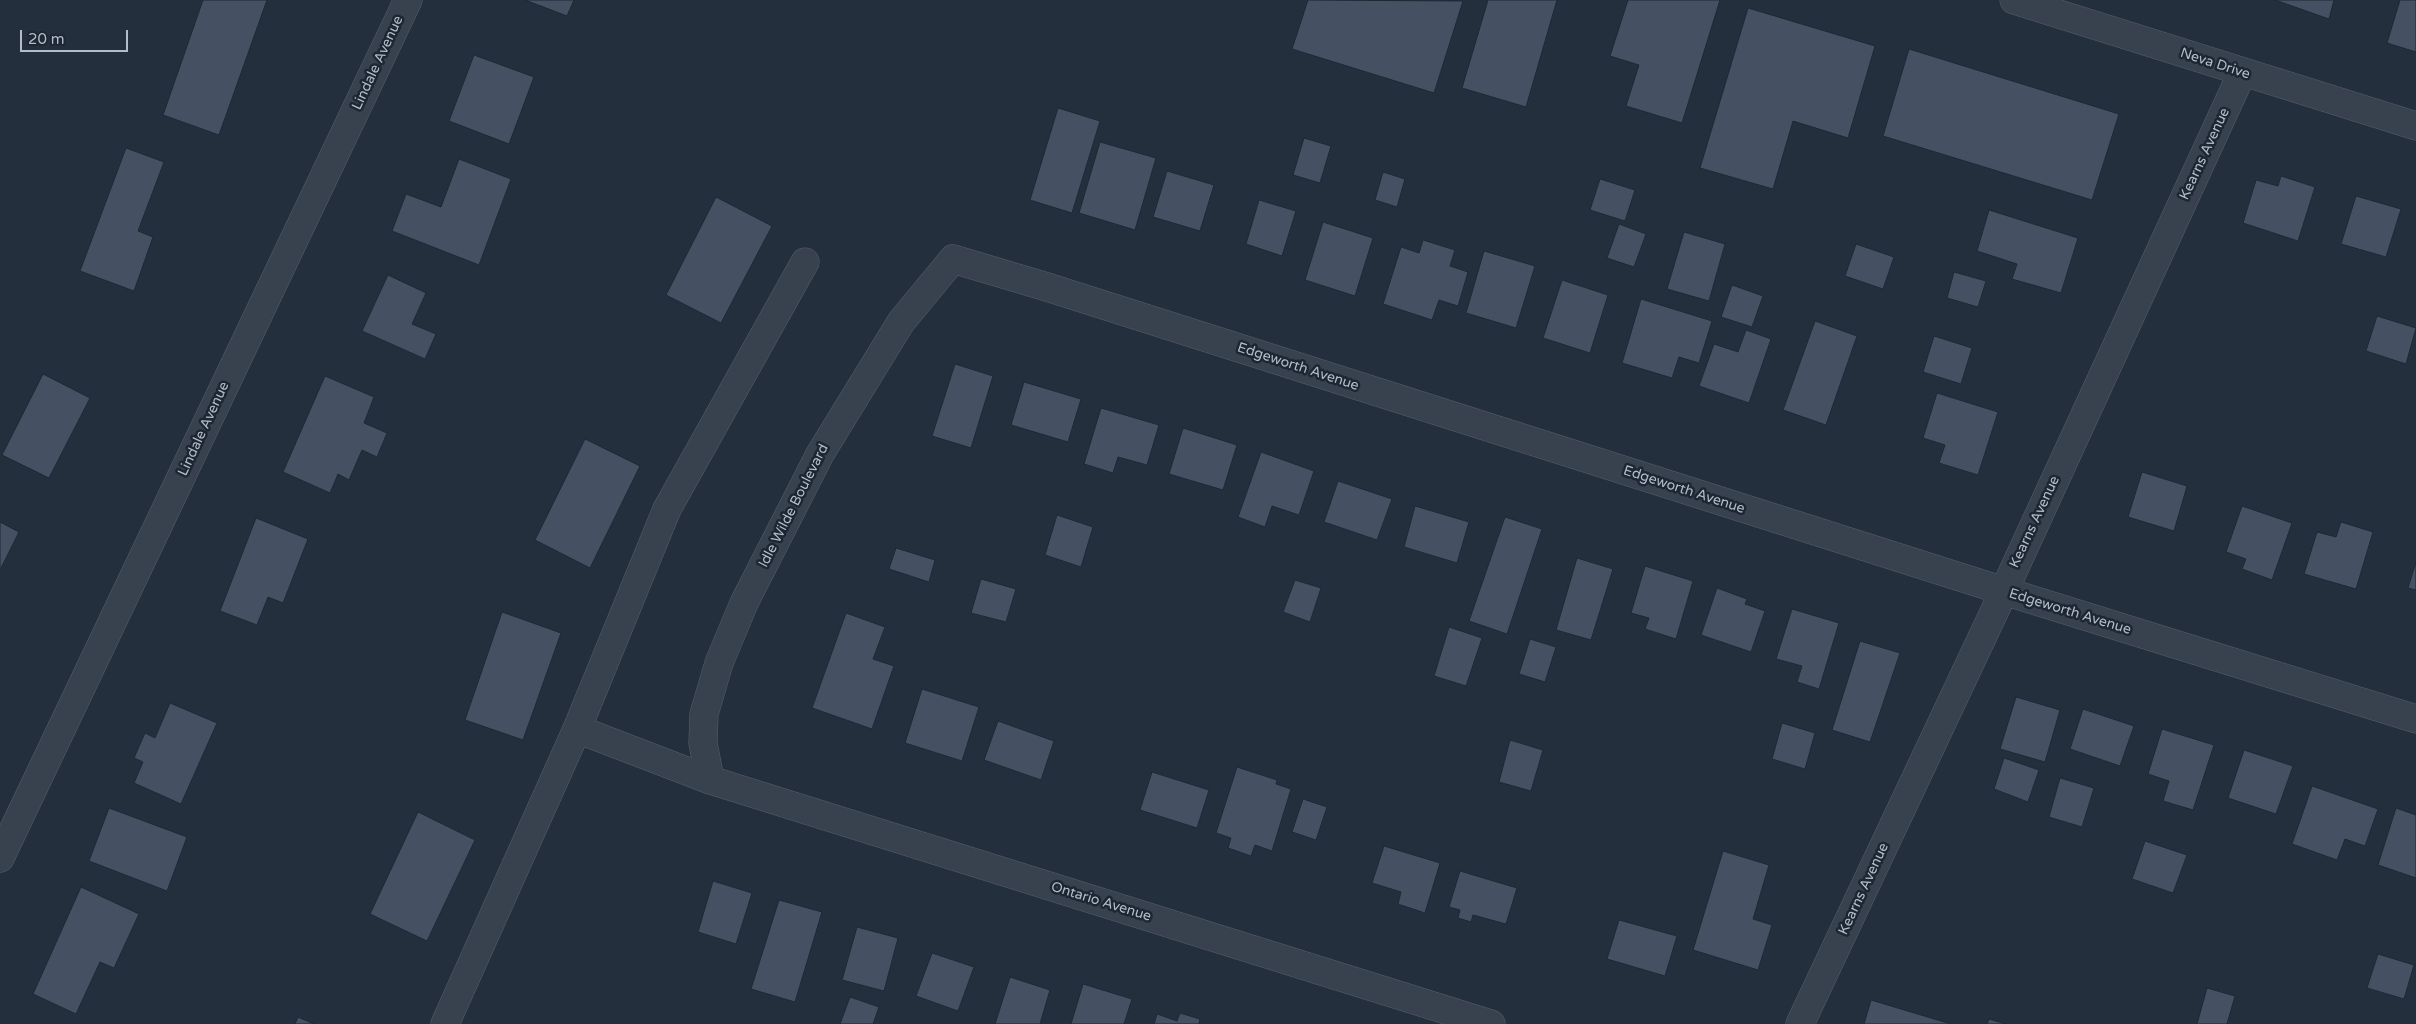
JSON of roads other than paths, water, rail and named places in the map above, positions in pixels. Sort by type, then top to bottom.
[{"type":"street","name":"Lindale Avenue","points":[[0,858],[408,0]]},
{"type":"street","name":"Neva Drive","points":[[2014,0],[2416,126]]},
{"type":"street","name":"Kearns Avenue","points":[[1800,1024],[2004,591],[2242,73]]},
{"type":"street","name":"Edgeworth Avenue","points":[[953,259],[2416,719]]},
{"type":"street","name":"Idle Wilde Boulevard","points":[[710,780],[703,742],[704,714],[719,663],[744,604],[820,454],[901,322],[953,259]]},
{"type":"street","points":[[445,1024],[577,729],[666,509],[805,262]]},
{"type":"street","name":"Ontario Avenue","points":[[577,729],[710,780],[1491,1024]]}]
